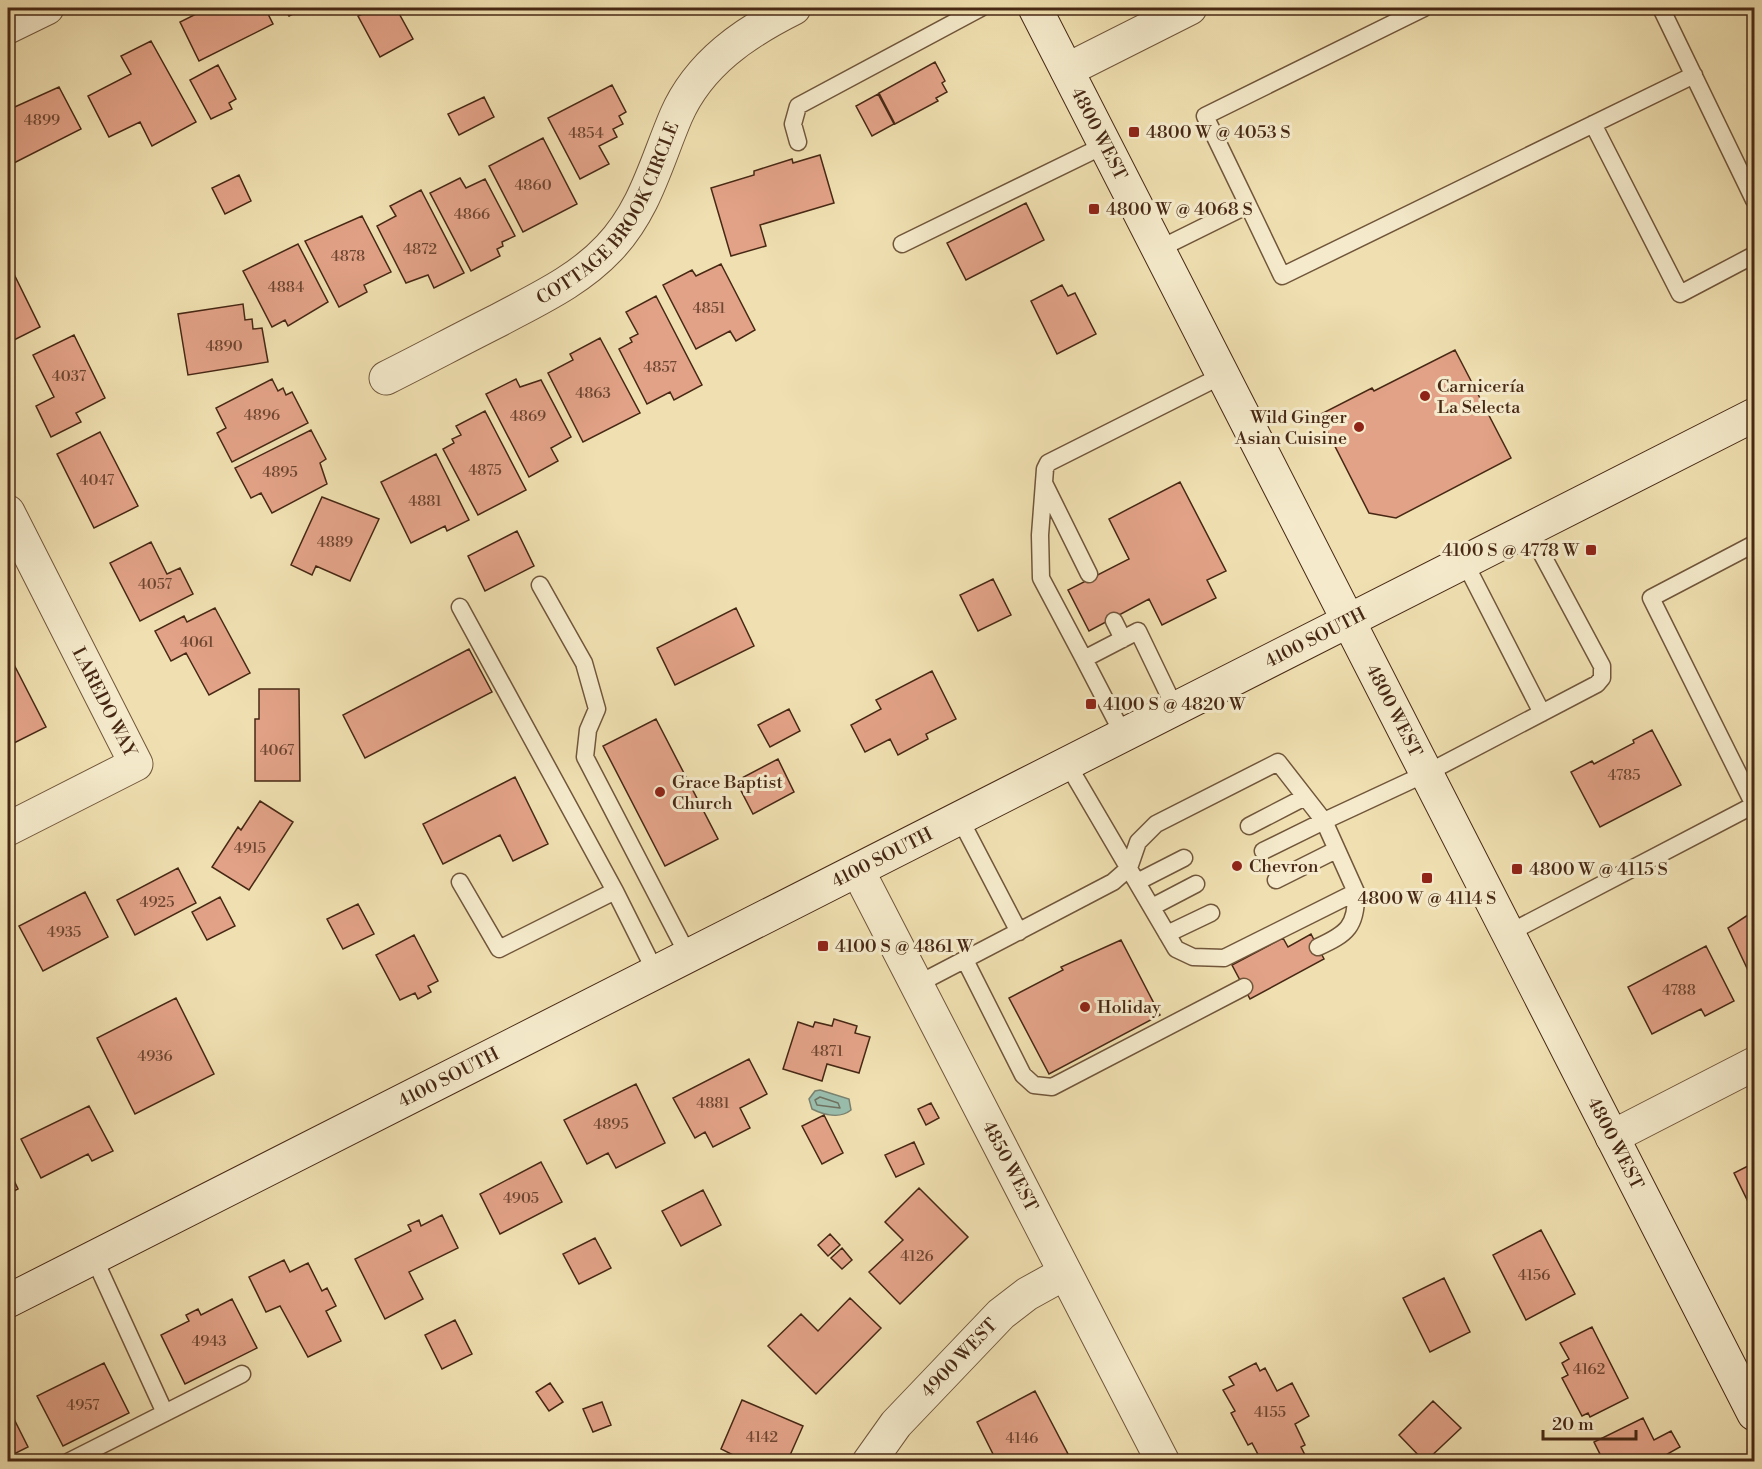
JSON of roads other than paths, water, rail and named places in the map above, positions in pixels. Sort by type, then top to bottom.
[{"type":"main road","points":[[8,27],[46,8]]},
{"type":"main road","name":"COTTAGE BROOK CIRCLE","points":[[386,378],[556,290],[592,265],[624,231],[639,209],[651,186],[677,114],[706,70],[744,35],[795,8]]},
{"type":"main road","name":"4800 WEST","points":[[1035,8],[1425,774],[1755,1414]]},
{"type":"main road","points":[[1067,70],[1190,8]]},
{"type":"main road","name":"4100 SOUTH","points":[[8,1302],[1755,415]]},
{"type":"main road","name":"LAREDO WAY","points":[[8,512],[136,764],[8,829]]},
{"type":"main road","name":"4850 WEST","points":[[858,871],[1163,1461]]},
{"type":"main road","points":[[1612,1137],[1755,1064]]},
{"type":"main road","name":"4900 WEST","points":[[869,1461],[896,1424],[1001,1314],[1027,1294],[1065,1273]]},
{"type":"lane","points":[[798,142],[793,124],[798,106],[879,60],[981,8]]},
{"type":"lane","points":[[1424,8],[1205,116],[1282,276],[1694,75]]},
{"type":"lane","points":[[1660,8],[1755,200]]},
{"type":"lane","points":[[1593,124],[1680,294],[1755,255]]},
{"type":"lane","points":[[902,244],[1105,145]]},
{"type":"lane","points":[[1159,249],[1248,206]]},
{"type":"lane","points":[[1124,736],[1041,578],[1040,535],[1048,463],[1223,375]]},
{"type":"lane","points":[[1045,484],[1089,574]]},
{"type":"lane","points":[[1263,851],[1425,774],[1597,684],[1602,678],[1602,666],[1529,530]]},
{"type":"lane","points":[[1507,934],[1755,805],[1651,598],[1755,544]]},
{"type":"lane","points":[[1465,563],[1542,713]]},
{"type":"lane","points":[[540,585],[584,663],[597,709],[588,730],[585,757],[689,957]]},
{"type":"lane","points":[[460,608],[615,891],[656,973]]},
{"type":"lane","points":[[1114,621],[1130,635],[1176,710]]},
{"type":"lane","points":[[1084,659],[1130,635]]},
{"type":"lane","points":[[1133,875],[1138,842],[1156,824],[1278,762],[1324,821],[1356,892],[1356,911],[1344,935],[1318,947]]},
{"type":"lane","points":[[1068,765],[1176,949],[1193,957],[1224,958],[1356,892]]},
{"type":"lane","points":[[1249,826],[1305,797]]},
{"type":"lane","points":[[960,819],[1019,932]]},
{"type":"lane","points":[[1276,880],[1336,850]]},
{"type":"lane","points":[[916,985],[1113,882],[1184,858]]},
{"type":"lane","points":[[460,882],[499,949],[615,891]]},
{"type":"lane","points":[[1152,907],[1197,884]]},
{"type":"lane","points":[[1167,934],[1211,913]]},
{"type":"lane","points":[[965,960],[1023,1075],[1034,1085],[1052,1087],[1244,987]]},
{"type":"lane","points":[[94,1258],[165,1413]]},
{"type":"lane","points":[[68,1461],[242,1374]]},
{"type":"water","points":[[820,1090],[849,1099],[851,1110],[847,1113],[832,1115],[812,1109],[809,1099],[815,1091]]},
{"type":"place","name":"4800 W @ 4053 S","points":[[1134,132]]},
{"type":"place","name":"4800 W @ 4068 S","points":[[1094,209]]},
{"type":"place","name":"Carnicería La Selecta","points":[[1425,396]]},
{"type":"place","name":"Wild Ginger Asian Cuisine","points":[[1359,427]]},
{"type":"place","name":"4100 S @ 4778 W","points":[[1591,550]]},
{"type":"place","name":"4100 S @ 4820 W","points":[[1091,704]]},
{"type":"place","name":"Grace Baptist Church","points":[[660,792]]},
{"type":"place","name":"Chevron","points":[[1237,866]]},
{"type":"place","name":"4800 W @ 4115 S","points":[[1517,869]]},
{"type":"place","name":"4800 W @ 4114 S","points":[[1427,878]]},
{"type":"place","name":"4100 S @ 4861 W","points":[[823,946]]},
{"type":"place","name":"Holiday","points":[[1085,1007]]}]
